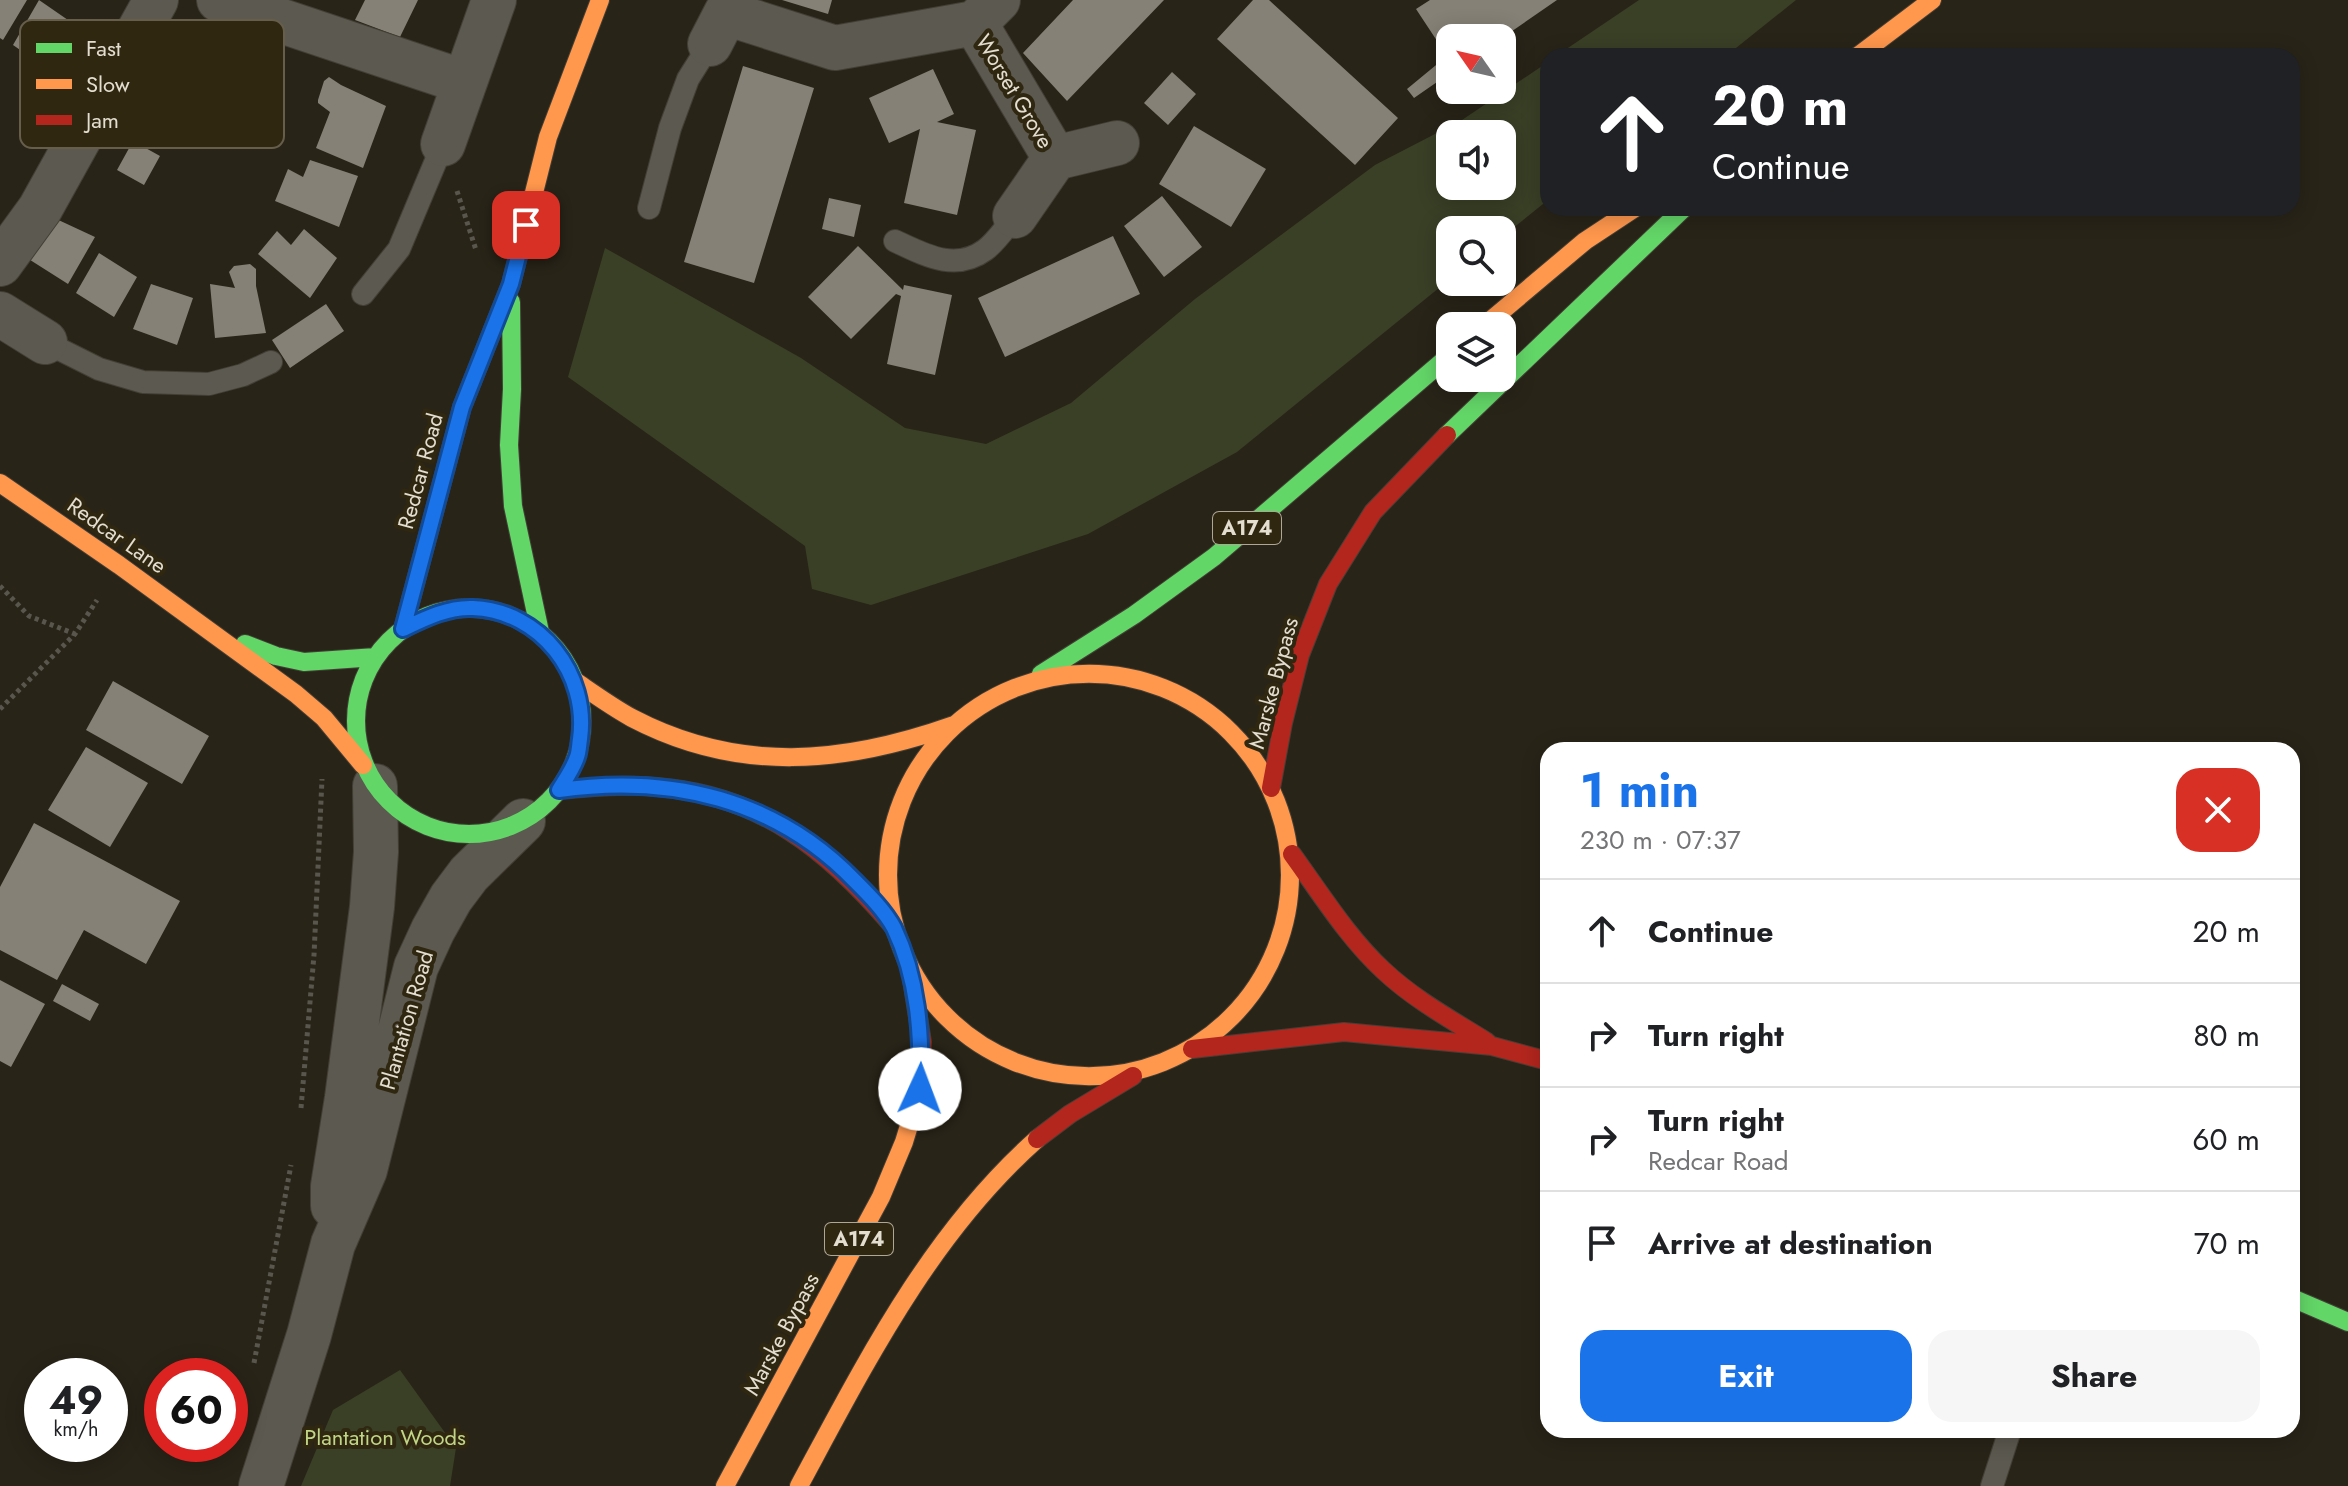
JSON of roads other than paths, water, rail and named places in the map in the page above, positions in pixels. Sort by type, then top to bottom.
[{"type":"main road","name":"Redcar Road","points":[[403,629],[462,407],[511,284],[548,137],[600,0]]},
{"type":"main road","points":[[1869,48],[1932,0]]},
{"type":"main road","points":[[1501,312],[1585,241],[1623,216]]},
{"type":"main road","name":"Marske Bypass","points":[[1271,788],[1300,655],[1328,584],[1373,512],[1439,442],[1676,216]]},
{"type":"main road","name":"Redcar Road","points":[[511,284],[509,445],[513,506],[540,632]]},
{"type":"main road","name":"A174","points":[[1142,1070],[1112,1076],[1082,1077],[1023,1067],[970,1039],[947,1020],[911,972],[893,926],[886,871],[896,817],[919,767],[954,725],[989,699],[1029,682],[1134,615],[1214,557],[1436,367]]},
{"type":"main road","name":"Redcar Lane","points":[[0,483],[296,694],[324,718],[371,777]]},
{"type":"main road","points":[[472,608],[508,615],[540,632],[561,654],[575,681],[583,719],[577,757],[559,790],[543,807],[523,821],[501,830],[454,834],[431,828],[400,811],[371,777],[358,747],[358,700],[365,677],[376,657],[388,641],[403,629],[436,613],[472,608]]},
{"type":"main road","name":"Redcar Lane","points":[[205,628],[276,656],[304,662],[376,657]]},
{"type":"main road","name":"A174","points":[[799,1486],[872,1351],[932,1255],[984,1190],[1051,1127],[1142,1070],[1192,1049],[1246,1001],[1281,937],[1289,901],[1292,854],[1281,813],[1271,788],[1250,753],[1222,723],[1188,699],[1151,682],[1111,674],[1070,674],[1029,682]]},
{"type":"main road","points":[[575,681],[643,723],[718,749],[757,755],[797,758],[838,756],[916,740],[954,725]]},
{"type":"main road","points":[[559,790],[637,784],[714,797],[751,810],[815,846],[870,896],[893,926]]},
{"type":"main road","points":[[1292,854],[1372,959],[1419,998],[1492,1046]]},
{"type":"main road","name":"Marske Bypass","points":[[725,1486],[881,1197],[904,1142],[920,1089],[922,1042],[911,972]]},
{"type":"main road","points":[[1192,1049],[1344,1032],[1492,1046],[1540,1059]]},
{"type":"main road","points":[[2300,1301],[2348,1322]]},
{"type":"street","points":[[145,20],[156,0]]},
{"type":"street","points":[[219,0],[279,20]]},
{"type":"street","points":[[443,144],[494,0]]},
{"type":"street","name":"Worset Grove","points":[[721,19],[835,48],[986,12],[1055,158]]},
{"type":"street","points":[[284,22],[464,82]]},
{"type":"street","name":"Worset Grove","points":[[1015,216],[1055,158],[1117,143]]},
{"type":"street","points":[[0,264],[40,209],[74,148]]},
{"type":"street","points":[[0,314],[45,342]]},
{"type":"street","name":"Plantation Road","points":[[333,1244],[333,1186],[372,907],[376,852],[371,777]]},
{"type":"street","name":"Plantation Road","points":[[261,1486],[309,1335],[333,1244],[365,1170],[416,967],[451,898],[469,874],[523,821]]},
{"type":"lane","points":[[649,208],[670,128],[688,79],[721,19]]},
{"type":"lane","points":[[363,294],[399,249],[443,144]]},
{"type":"lane","points":[[895,241],[932,258],[959,262],[986,250],[1015,216]]},
{"type":"lane","points":[[45,342],[99,369],[143,382],[209,384],[243,375],[271,362]]},
{"type":"lane","points":[[1992,1486],[2007,1438]]},
{"type":"park label","name":"Plantation Woods","points":[[385,1437]]}]
